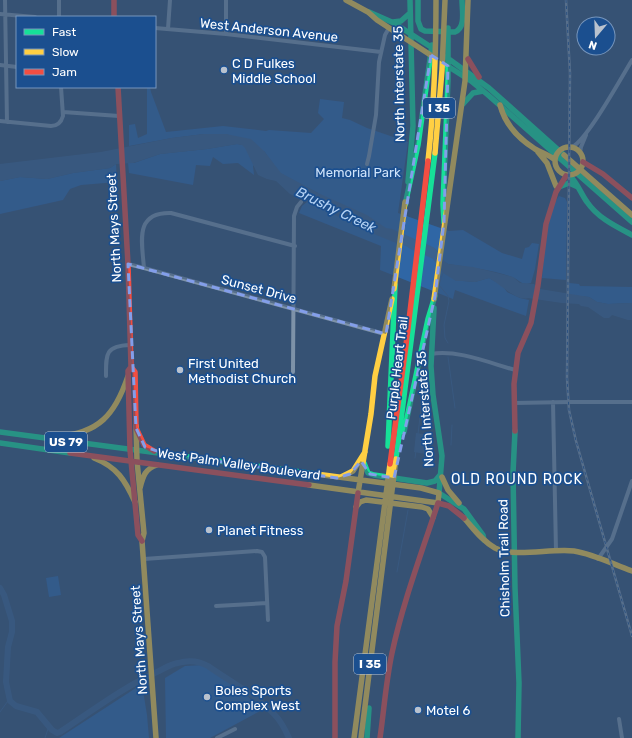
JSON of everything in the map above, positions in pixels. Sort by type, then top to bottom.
[{"type":"main road","points":[[114,0],[114,16]]},
{"type":"main road","points":[[346,0],[368,12],[389,28],[466,78],[531,129]]},
{"type":"main road","name":"North Interstate 35","points":[[335,738],[335,662],[337,626],[346,581],[355,508],[371,414],[375,376],[386,334],[395,283],[405,206],[413,126],[413,43],[410,34],[410,0]]},
{"type":"main road","points":[[418,0],[419,26],[425,31],[455,32],[462,26],[462,0]]},
{"type":"main road","name":"Purple Heart Trail","points":[[354,738],[368,621],[386,514],[418,288],[432,116],[436,47],[436,0]]},
{"type":"main road","points":[[444,222],[443,204],[448,53],[448,19],[445,0]]},
{"type":"main road","name":"Purple Heart Trail","points":[[392,467],[412,285],[425,214],[438,126],[445,0]]},
{"type":"main road","name":"North Interstate 35","points":[[380,738],[390,660],[406,600],[438,503],[442,453],[433,395],[430,354],[435,294],[444,222],[466,78],[468,0]]},
{"type":"main road","points":[[368,12],[379,15],[393,22],[489,88]]},
{"type":"main road","points":[[393,22],[401,21],[410,13]]},
{"type":"main road","points":[[405,206],[419,144],[435,34]]},
{"type":"main road","points":[[467,57],[475,72],[489,88],[632,222]]},
{"type":"main road","name":"North Mays Street","points":[[118,88],[128,264],[131,367],[128,371],[130,450],[138,535],[142,541]]},
{"type":"main road","points":[[462,106],[470,94],[477,91],[482,91]]},
{"type":"main road","points":[[500,105],[502,112],[516,134],[535,149],[547,163],[557,188],[569,183],[579,188]]},
{"type":"main road","points":[[632,198],[604,174],[583,162],[580,153],[572,147],[561,150],[557,154],[555,166],[558,171],[576,181],[588,204],[597,214],[607,222],[632,235]]},
{"type":"main road","points":[[535,149],[555,160]]},
{"type":"main road","points":[[568,176],[579,171],[583,162]]},
{"type":"main road","points":[[579,188],[583,175],[586,172],[595,170]]},
{"type":"main road","name":"Chisholm Trail Road","points":[[518,738],[519,676],[513,473],[515,434],[514,384],[518,353],[529,330],[538,285],[545,231],[557,188],[558,171]]},
{"type":"main road","name":"Chisholm Trail Road","points":[[557,188],[568,176]]},
{"type":"main road","points":[[599,190],[632,215]]},
{"type":"main road","points":[[392,467],[388,443],[395,283]]},
{"type":"main road","points":[[392,467],[402,446],[428,319],[435,294]]},
{"type":"main road","name":"North Mays Street","points":[[131,367],[135,372],[137,461],[144,532],[142,541],[156,738]]},
{"type":"main road","points":[[33,437],[70,436],[93,428],[107,417],[114,408],[123,392],[128,376]]},
{"type":"main road","points":[[136,428],[145,447],[149,450],[166,454]]},
{"type":"main road","name":"West Palm Valley Boulevard","points":[[1,432],[421,488],[439,493]]},
{"type":"main road","name":"US 79","points":[[0,443],[70,452]]},
{"type":"main road","points":[[70,452],[98,459],[113,468],[124,480],[135,502]]},
{"type":"main road","name":"West Palm Valley Boulevard","points":[[70,452],[438,503]]},
{"type":"main road","points":[[337,478],[347,475],[353,471],[365,452]]},
{"type":"main road","points":[[363,462],[368,473],[374,475],[427,483],[435,481],[441,475],[448,490],[462,510],[483,535],[484,540],[496,550],[506,552],[579,552],[632,571]]},
{"type":"main road","points":[[140,488],[145,470],[157,464]]},
{"type":"main road","points":[[222,474],[239,472],[241,464]]},
{"type":"main road","points":[[243,477],[249,469],[262,467]]},
{"type":"main road","points":[[439,493],[462,510]]},
{"type":"main road","points":[[355,508],[360,502],[366,500],[392,503],[428,509],[433,517]]},
{"type":"main road","points":[[438,503],[462,510]]},
{"type":"main road","name":"Purple Heart Trail","points":[[361,738],[380,591],[386,514]]},
{"type":"main road","points":[[367,738],[369,701],[376,649],[380,591]]},
{"type":"main road","points":[[350,738],[359,670],[368,621]]},
{"type":"street","points":[[5,0],[2,14],[6,66],[7,122]]},
{"type":"street","points":[[59,0],[59,16]]},
{"type":"street","points":[[168,30],[170,0]]},
{"type":"street","points":[[226,0],[226,34]]},
{"type":"street","points":[[2,14],[24,16]]},
{"type":"street","name":"West Anderson Avenue","points":[[156,28],[226,34],[381,52]]},
{"type":"street","points":[[366,164],[369,156],[376,115],[378,73],[381,52],[385,35],[389,28]]},
{"type":"street","points":[[572,147],[586,132],[632,60]]},
{"type":"street","points":[[0,65],[16,67]]},
{"type":"street","points":[[0,121],[53,126],[60,122],[63,112],[61,88]]},
{"type":"street","points":[[63,112],[119,116]]},
{"type":"street","points":[[580,153],[586,132]]},
{"type":"street","points":[[292,372],[295,246],[294,216],[297,207],[301,202]]},
{"type":"street","points":[[144,268],[142,237],[143,227],[152,217],[160,214],[171,213],[295,246]]},
{"type":"street","name":"Sunset Drive","points":[[128,264],[386,334]]},
{"type":"street","points":[[106,376],[106,362],[109,352],[114,347],[130,345]]},
{"type":"street","points":[[430,354],[442,352],[452,353],[515,370]]},
{"type":"street","points":[[553,402],[556,551]]},
{"type":"street","points":[[514,403],[632,402]]},
{"type":"street","points":[[598,559],[612,539],[632,481]]},
{"type":"street","points":[[144,559],[260,551],[265,557],[268,620]]},
{"type":"street","points":[[216,606],[267,602]]},
{"type":"street","points":[[618,719],[622,738]]},
{"type":"street","points":[[217,738],[235,729]]},
{"type":"highlighted area","points":[[431,55],[448,66],[444,222],[435,296],[394,478],[370,474],[361,461],[350,474],[337,478],[166,454],[145,447],[136,428],[128,264],[386,334]]},
{"type":"green space","name":"Memorial Park","points":[[147,88],[150,88],[166,132],[223,126],[266,131],[311,133],[324,119],[318,113],[320,99],[344,102],[342,118],[408,142],[398,213],[449,231],[463,230],[502,253],[522,259],[525,248],[529,247],[532,243],[539,244],[535,269],[531,283],[528,284],[497,272],[448,264],[445,262],[456,281],[475,282],[489,278],[503,286],[507,292],[529,300],[526,316],[455,290],[453,299],[380,270],[381,246],[299,213],[302,206],[318,193],[280,173],[264,151],[253,166],[254,175],[238,163],[223,164],[213,157],[210,166],[196,165],[193,185],[129,173],[128,162],[134,163],[160,154],[237,144],[256,144],[226,134],[204,134],[129,146],[129,125],[135,124],[138,138],[147,134]]},
{"type":"green space","points":[[116,164],[117,182],[81,185],[70,189],[63,200],[0,214],[0,181],[20,177],[47,179],[73,173],[110,168]]},
{"type":"green space","points":[[559,196],[565,198],[567,202],[566,280],[542,278],[548,224],[551,213]]},
{"type":"green space","points":[[569,283],[579,284],[580,286],[632,287],[632,303],[608,304],[597,302],[589,297],[569,295]]},
{"type":"green space","points":[[58,576],[61,595],[49,597],[46,578]]},
{"type":"green space","name":"Boles Sports Complex West","points":[[204,665],[234,685],[262,710],[210,738],[166,738],[165,678],[185,666]]},
{"type":"green space","points":[[142,684],[149,738],[59,738]]},
{"type":"water","name":"Brushy Creek","points":[[204,134],[226,134],[251,139],[264,151],[281,173],[318,193],[367,215],[386,228],[392,229],[433,247],[448,264],[473,267],[513,277],[520,283],[534,284],[540,289],[589,297],[597,302],[608,304],[632,303],[632,320],[612,315],[609,318],[604,318],[588,307],[581,306],[579,304],[519,297],[513,295],[489,278],[475,282],[456,281],[443,273],[433,259],[406,246],[354,226],[350,222],[290,194],[276,181],[258,175],[245,148],[242,145],[237,144],[160,154],[133,163],[116,164],[110,168],[73,173],[47,179],[20,177],[0,181],[0,164],[101,152],[172,138]]},
{"type":"water","points":[[416,433],[429,435],[426,454],[414,452]]},
{"type":"waterway","points":[[441,278],[443,273]]},
{"type":"waterway","points":[[441,279],[439,285],[448,296],[449,301],[444,325],[445,338],[448,343]]},
{"type":"waterway","points":[[448,357],[455,408]]},
{"type":"waterway","points":[[418,434],[424,383]]},
{"type":"waterway","points":[[451,445],[452,425]]},
{"type":"waterway","points":[[415,458],[416,451]]},
{"type":"waterway","points":[[397,572],[408,510]]},
{"type":"waterway","points":[[0,588],[4,595],[12,621],[12,632],[8,647],[6,682],[10,701],[16,706],[37,712],[52,730],[57,733],[146,677],[173,664],[190,661],[208,666],[242,688],[267,707],[279,719],[289,738]]},
{"type":"waterway","points":[[0,712],[10,698]]},
{"type":"waterway","points":[[45,738],[49,726]]},
{"type":"railway","points":[[566,0],[570,73],[567,378],[569,410],[576,441],[632,636]]},
{"type":"traffic: fast","points":[[408,182],[413,126],[410,0]]},
{"type":"traffic: fast","points":[[418,0],[418,21],[421,29],[425,31],[455,32],[461,27],[462,23],[462,0]]},
{"type":"traffic: fast","points":[[369,12],[394,23],[434,49]]},
{"type":"traffic: fast","points":[[393,22],[401,21],[410,13]]},
{"type":"traffic: fast","points":[[444,222],[443,204],[448,80],[448,28]]},
{"type":"traffic: fast","points":[[405,205],[418,145],[432,45]]},
{"type":"traffic: fast","points":[[446,57],[489,88],[564,155]]},
{"type":"traffic: fast","points":[[446,65],[471,81],[488,95],[632,222]]},
{"type":"traffic: fast","points":[[463,104],[473,93],[483,91]]},
{"type":"traffic: fast","points":[[396,459],[435,153]]},
{"type":"traffic: fast","points":[[570,176],[591,208],[596,213],[632,235]]},
{"type":"traffic: fast","points":[[559,187],[569,183],[578,187]]},
{"type":"traffic: fast","points":[[388,446],[395,285]]},
{"type":"traffic: fast","points":[[404,432],[428,319],[435,296]]},
{"type":"traffic: fast","points":[[434,308],[431,366],[433,395],[442,456],[439,493],[464,509],[483,535],[484,540]]},
{"type":"traffic: fast","points":[[515,431],[513,473],[515,588],[519,683],[518,738]]},
{"type":"traffic: fast","points":[[0,432],[316,474]]},
{"type":"traffic: fast","points":[[0,443],[70,453]]},
{"type":"traffic: fast","points":[[364,463],[368,473],[374,475],[427,483],[435,481],[440,475]]},
{"type":"traffic: fast","points":[[367,738],[369,708]]},
{"type":"traffic: slow","points":[[346,0],[368,12],[377,20],[432,56]]},
{"type":"traffic: slow","points":[[428,161],[432,121],[436,40],[436,0]]},
{"type":"traffic: slow","points":[[435,153],[442,70],[445,0]]},
{"type":"traffic: slow","points":[[434,299],[465,81],[468,0]]},
{"type":"traffic: slow","points":[[500,105],[509,125],[518,136],[535,149],[555,160]]},
{"type":"traffic: slow","points":[[569,147],[579,151],[583,161],[579,171],[569,175],[559,171],[555,161],[559,151],[569,147]]},
{"type":"traffic: slow","points":[[538,152],[547,163],[556,186]]},
{"type":"traffic: slow","points":[[564,155],[632,215]]},
{"type":"traffic: slow","points":[[394,289],[405,202]]},
{"type":"traffic: slow","points":[[358,493],[371,414],[375,376],[392,299]]},
{"type":"traffic: slow","points":[[57,437],[72,435],[84,431],[103,420],[117,401],[128,376]]},
{"type":"traffic: slow","points":[[136,426],[137,461],[144,533],[142,541],[156,738]]},
{"type":"traffic: slow","points":[[341,477],[353,471],[365,452]]},
{"type":"traffic: slow","points":[[94,458],[109,466],[119,475],[128,487],[135,502]]},
{"type":"traffic: slow","points":[[361,738],[396,459]]},
{"type":"traffic: slow","points":[[354,738],[390,464]]},
{"type":"traffic: slow","points":[[140,488],[147,471],[157,465]]},
{"type":"traffic: slow","points":[[309,485],[438,503],[439,493],[421,488],[316,474]]},
{"type":"traffic: slow","points":[[442,477],[448,490],[459,503]]},
{"type":"traffic: slow","points":[[356,507],[360,502],[366,500],[422,507],[428,509],[433,517]]},
{"type":"traffic: slow","points":[[464,518],[486,542],[503,551],[523,553],[565,550],[581,552],[632,571]]},
{"type":"traffic: jam","points":[[114,0],[114,16]]},
{"type":"traffic: jam","points":[[468,59],[479,77]]},
{"type":"traffic: jam","points":[[118,88],[128,264],[131,367],[135,372],[136,426]]},
{"type":"traffic: jam","points":[[390,464],[428,161]]},
{"type":"traffic: jam","points":[[583,162],[603,174],[632,198]]},
{"type":"traffic: jam","points":[[515,431],[514,384],[518,353],[531,323],[538,285],[546,224],[556,192],[566,176]]},
{"type":"traffic: jam","points":[[131,367],[128,371],[130,450],[138,535],[142,541]]},
{"type":"traffic: jam","points":[[136,428],[144,445],[154,451]]},
{"type":"traffic: jam","points":[[70,453],[309,485]]},
{"type":"traffic: jam","points":[[335,738],[335,662],[337,626],[346,581],[358,493]]},
{"type":"traffic: jam","points":[[380,738],[388,674],[396,634],[413,577],[438,503],[449,506],[464,518]]},
{"type":"place","name":"C D Fulkes Middle School","points":[[224,70]]},
{"type":"place","name":"First United Methodist Church","points":[[180,370]]},
{"type":"place","name":"Planet Fitness","points":[[209,530]]},
{"type":"place","name":"Boles Sports Complex West","points":[[207,697]]},
{"type":"place","name":"Motel 6","points":[[418,710]]},
{"type":"district","name":"OLD ROUND ROCK","points":[[517,479]]}]
